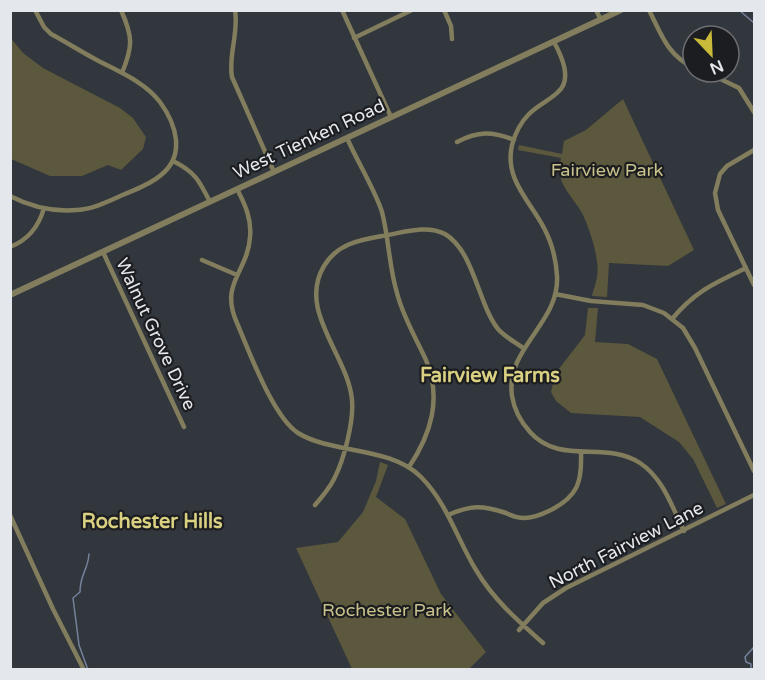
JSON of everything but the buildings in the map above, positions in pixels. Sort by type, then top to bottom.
[{"type":"street","points":[[10,196],[44,208],[69,210],[95,207],[158,178],[173,161],[177,145],[177,134],[170,117],[153,94],[122,73],[51,33],[44,27],[35,10]]},
{"type":"street","points":[[121,10],[128,25],[132,46],[122,73]]},
{"type":"street","points":[[235,10],[235,35],[230,63],[232,77],[274,172]]},
{"type":"street","points":[[342,10],[391,117]]},
{"type":"street","points":[[354,38],[412,10]]},
{"type":"street","points":[[444,10],[451,26],[452,39]]},
{"type":"street","points":[[596,10],[601,20]]},
{"type":"street","name":"West Tienken Road","points":[[10,295],[621,10]]},
{"type":"street","points":[[650,10],[671,53],[681,61]]},
{"type":"street","points":[[554,42],[564,64],[565,76],[561,90],[530,113],[514,140],[511,153],[517,187],[543,226],[552,245],[557,277],[555,294],[546,319],[523,348],[516,364],[512,381],[513,399],[522,421],[532,435],[548,446],[566,452],[628,456],[642,464],[654,474],[684,531]]},
{"type":"street","points":[[731,84],[739,88],[754,112]]},
{"type":"street","points":[[457,142],[467,136],[483,132],[491,132],[514,140]]},
{"type":"street","points":[[347,138],[381,210],[393,280],[399,301],[426,360],[434,390],[429,430],[409,467]]},
{"type":"street","points":[[754,150],[727,166],[720,174],[715,193],[718,210],[754,285]]},
{"type":"street","points":[[173,161],[190,169],[210,202]]},
{"type":"street","points":[[237,189],[248,213],[250,238],[230,297],[233,315],[274,404],[284,419],[298,432],[309,437],[396,461],[409,467],[430,486],[486,586],[543,643]]},
{"type":"street","points":[[10,248],[31,233],[44,208]]},
{"type":"street","points":[[315,505],[333,482],[345,447],[352,410],[352,398],[344,368],[321,319],[316,296],[316,286],[321,271],[333,255],[353,242],[387,235],[425,229],[444,234],[459,247],[496,327],[523,348]]},
{"type":"street","name":"Walnut Grove Drive","points":[[103,252],[184,427]]},
{"type":"street","points":[[202,260],[237,275]]},
{"type":"street","points":[[672,319],[701,291],[746,268]]},
{"type":"street","points":[[555,294],[591,301],[643,305],[664,313],[672,319],[690,337],[754,471]]},
{"type":"street","points":[[448,515],[478,506],[522,518],[548,512],[563,503],[577,489],[581,470],[580,453]]},
{"type":"street","name":"North Fairview Lane","points":[[519,630],[543,603],[566,588],[754,495]]},
{"type":"street","points":[[10,515],[84,669]]},
{"type":"green space","points":[[10,37],[23,53],[43,68],[120,108],[133,118],[146,137],[143,149],[121,170],[108,165],[82,176],[50,176],[11,159]]},
{"type":"green space","name":"Fairview Park","points":[[623,99],[694,250],[668,266],[609,263],[607,297],[592,296],[598,270],[596,253],[582,213],[562,181],[561,158],[518,150],[519,145],[562,154],[564,141],[586,130]]},
{"type":"green space","points":[[588,308],[598,308],[595,342],[628,344],[657,359],[726,504],[717,508],[693,459],[679,442],[640,417],[571,413],[556,401],[551,392],[555,374],[585,335]]},
{"type":"green space","name":"Rochester Park","points":[[380,462],[388,465],[376,497],[405,519],[441,594],[486,652],[469,669],[352,669],[296,548],[338,542],[363,512],[376,481]]},
{"type":"waterway","points":[[739,10],[754,23]]},
{"type":"waterway","points":[[88,670],[79,645],[73,598],[80,592],[89,554]]},
{"type":"waterway","points":[[751,670],[751,664],[746,662],[745,657],[754,647]]},
{"type":"district","name":"Fairview Farms","points":[[490,375]]},
{"type":"district","name":"Rochester Hills","points":[[152,521]]}]
